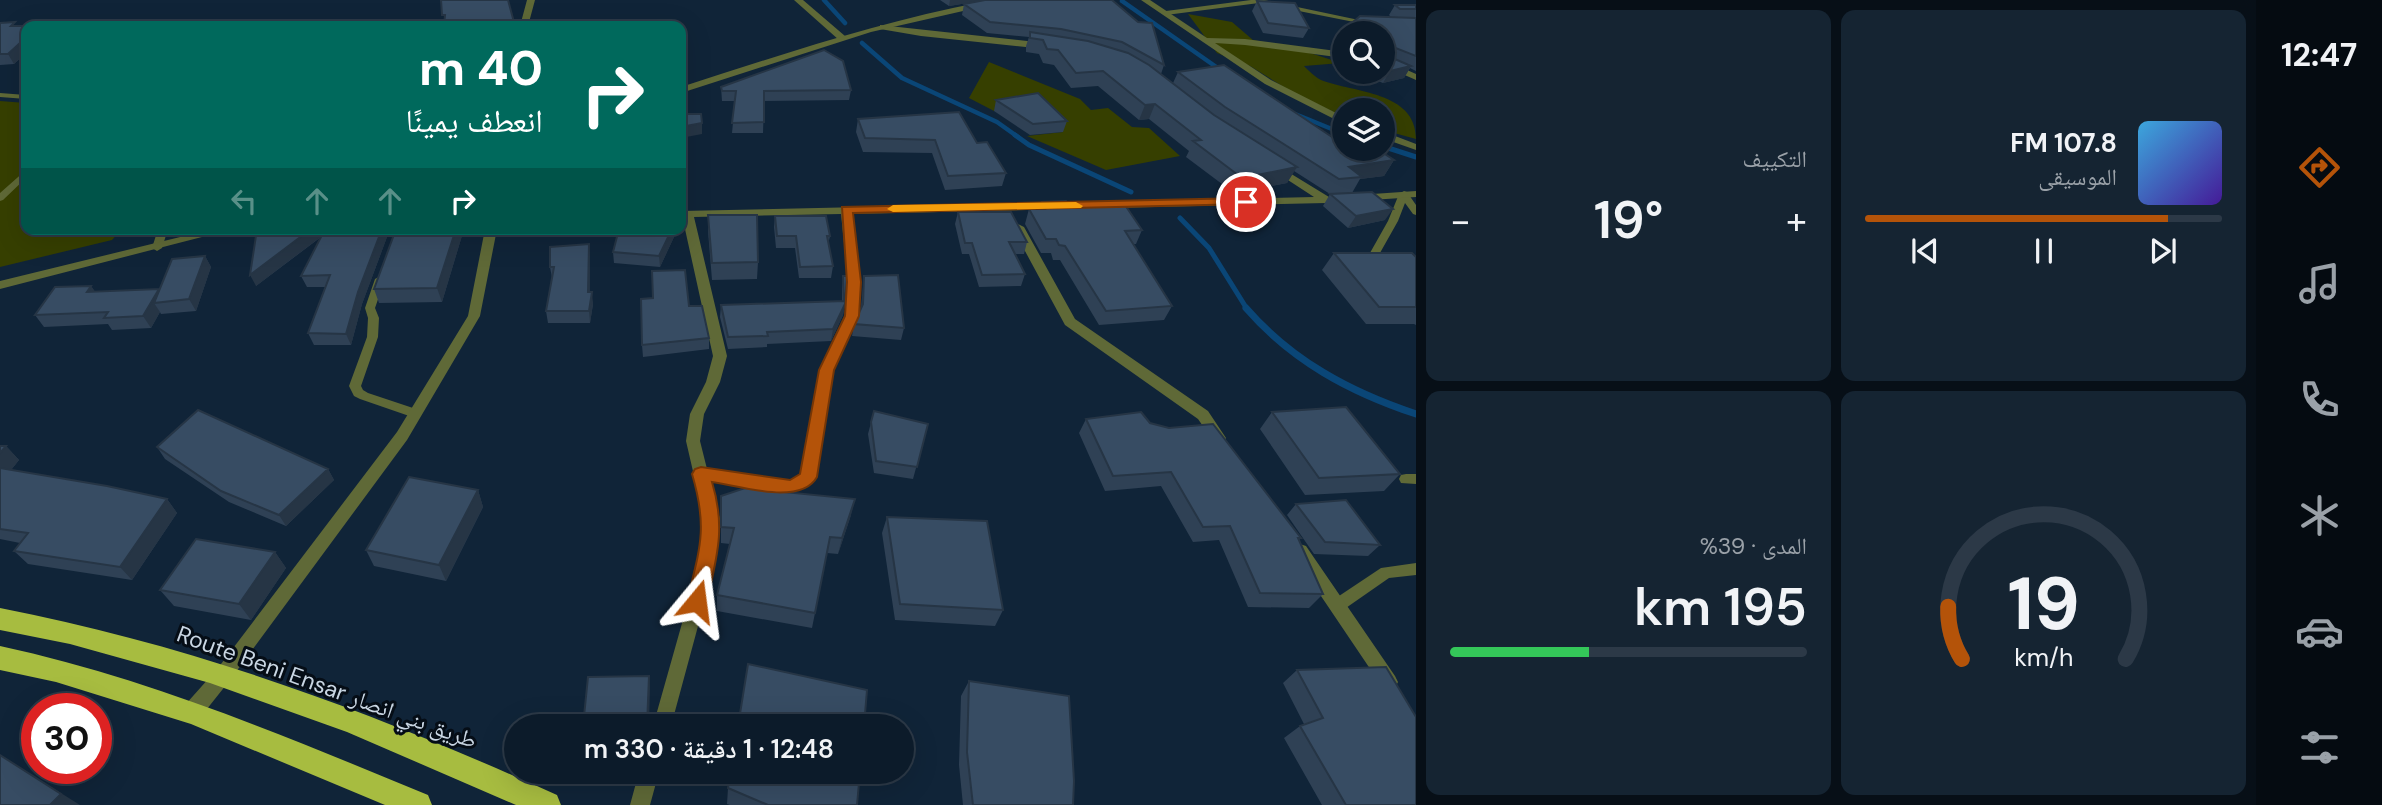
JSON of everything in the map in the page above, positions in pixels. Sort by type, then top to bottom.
[{"type":"highway","name":"Route Beni Ensar طريق بني انصار","points":[[0,618],[83,635],[224,674],[454,762],[547,805]]},
{"type":"highway","points":[[0,658],[57,670],[192,712],[418,805]]},
{"type":"street","points":[[525,21],[531,0]]},
{"type":"street","points":[[798,0],[842,38]]},
{"type":"street","points":[[1145,0],[1268,82],[1332,115]]},
{"type":"street","points":[[686,88],[842,38],[950,9],[995,3]]},
{"type":"street","points":[[883,27],[921,34],[1059,47]]},
{"type":"street","points":[[1203,40],[1245,42],[1332,53]]},
{"type":"street","points":[[1395,67],[1416,76]]},
{"type":"street","points":[[1395,139],[1416,147]]},
{"type":"street","points":[[1271,164],[1326,200]]},
{"type":"street","points":[[686,214],[1326,200],[1410,194]]},
{"type":"street","points":[[1007,207],[1070,322],[1203,415],[1227,448]]},
{"type":"street","points":[[701,474],[790,487],[804,482],[808,477],[827,370],[852,316],[854,282],[846,209]]},
{"type":"street","points":[[665,714],[709,556],[712,519],[693,441],[694,425],[718,369],[720,356],[686,222]]},
{"type":"street","points":[[0,285],[206,235]]},
{"type":"street","points":[[192,712],[224,674],[402,436],[474,316],[490,235]]},
{"type":"street","points":[[1290,538],[1395,690]]},
{"type":"street","points":[[640,805],[646,784]]},
{"type":"lane","points":[[1166,13],[1259,1],[1364,21]]},
{"type":"lane","points":[[0,95],[21,97]]},
{"type":"lane","points":[[0,198],[21,178]]},
{"type":"lane","points":[[1410,194],[1416,212]]},
{"type":"lane","points":[[1371,260],[1410,194]]},
{"type":"lane","points":[[157,248],[161,235]]},
{"type":"lane","points":[[385,265],[371,302],[374,315],[372,337],[355,386],[358,393],[364,396],[415,413]]},
{"type":"lane","points":[[1338,605],[1386,572],[1416,569]]},
{"type":"green space","points":[[1188,14],[1232,22],[1253,40],[1298,49],[1332,60],[1332,64],[1304,66],[1321,80],[1385,98],[1332,98],[1332,111],[1292,92],[1250,66],[1217,53]]},
{"type":"green space","points":[[989,62],[1080,99],[1091,110],[1108,108],[1132,127],[1149,128],[1180,156],[1106,170],[1027,136],[1063,132],[1035,104],[994,111],[969,98]]},
{"type":"green space","points":[[0,101],[21,103],[21,235],[117,235],[112,240],[0,267]]},
{"type":"green space","points":[[1395,103],[1406,111],[1413,123],[1416,139],[1395,133]]},
{"type":"building","points":[[441,0],[508,0],[514,21],[444,21],[445,15],[442,15]]},
{"type":"building","points":[[985,0],[1112,0],[1138,22],[1152,23],[1164,65],[1122,42],[1061,29],[990,22],[964,4]]},
{"type":"building","points":[[1257,1],[1295,3],[1309,28],[1268,23]]},
{"type":"building","points":[[1395,5],[1416,5],[1416,9],[1400,9]]},
{"type":"building","points":[[1360,16],[1416,18],[1416,56],[1395,48],[1395,21],[1354,21]]},
{"type":"building","points":[[15,22],[11,26],[21,26],[21,43],[8,54],[0,54],[0,23]]},
{"type":"building","points":[[1030,32],[1088,41],[1128,53],[1149,65],[1214,115],[1297,167],[1242,178],[1193,141],[1201,140],[1155,104],[1145,105],[1103,71],[1076,73],[1058,50],[1047,49],[1043,40],[1030,38]]},
{"type":"building","points":[[824,50],[843,61],[851,90],[764,91],[764,122],[732,123],[736,91],[722,91],[721,87]]},
{"type":"building","points":[[1395,59],[1411,66],[1395,70]]},
{"type":"building","points":[[1224,65],[1332,137],[1332,161],[1388,161],[1349,167],[1362,177],[1339,179],[1225,107],[1178,72]]},
{"type":"building","points":[[1038,93],[1067,121],[1033,124],[996,100]]},
{"type":"building","points":[[959,112],[977,143],[987,142],[1006,173],[948,176],[935,140],[865,138],[858,119]]},
{"type":"building","points":[[686,114],[701,114],[702,123],[686,126]]},
{"type":"building","points":[[1372,192],[1393,209],[1356,216],[1330,194]]},
{"type":"building","points":[[1066,201],[1070,206],[1125,205],[1142,230],[1125,231],[1172,306],[1106,311],[1065,246],[1059,245],[1056,239],[1046,239],[1029,209],[1045,209],[1042,202]]},
{"type":"building","points":[[958,212],[1011,212],[1027,242],[1009,242],[1025,274],[982,275],[972,243],[965,243]]},
{"type":"building","points":[[708,215],[757,215],[758,262],[712,263]]},
{"type":"building","points":[[775,216],[826,216],[833,266],[800,267],[796,236],[777,236]]},
{"type":"building","points":[[256,235],[303,235],[250,275]]},
{"type":"building","points":[[322,235],[380,235],[358,292],[346,334],[308,333],[330,275],[301,276]]},
{"type":"building","points":[[394,235],[454,235],[437,288],[374,289]]},
{"type":"building","points":[[617,235],[669,235],[659,256],[613,252]]},
{"type":"building","points":[[589,244],[588,292],[592,292],[589,311],[546,311],[554,267],[550,267],[550,247]]},
{"type":"building","points":[[1334,253],[1412,253],[1416,257],[1416,307],[1379,307]]},
{"type":"building","points":[[205,256],[189,299],[154,303],[172,259]]},
{"type":"building","points":[[685,270],[689,306],[702,306],[709,338],[642,345],[641,299],[653,298],[652,271]]},
{"type":"building","points":[[898,275],[904,328],[854,324],[863,304],[864,276]]},
{"type":"building","points":[[843,276],[847,276],[845,304],[833,329],[728,337],[721,305],[844,301]]},
{"type":"building","points":[[91,286],[87,292],[159,289],[143,316],[104,318],[108,312],[35,315],[55,287]]},
{"type":"building","points":[[1346,407],[1400,474],[1319,478],[1272,412]]},
{"type":"building","points":[[198,410],[328,469],[279,515],[221,491],[157,447]]},
{"type":"building","points":[[874,411],[928,424],[917,467],[876,461],[871,422]]},
{"type":"building","points":[[1141,412],[1150,423],[1169,428],[1213,424],[1301,538],[1298,538],[1323,594],[1260,593],[1230,526],[1203,527],[1171,472],[1113,476],[1086,419]]},
{"type":"building","points":[[0,468],[167,499],[120,567],[14,551],[28,533],[0,529]]},
{"type":"building","points":[[409,477],[478,490],[439,565],[366,550]]},
{"type":"building","points":[[745,488],[855,499],[842,538],[830,537],[815,613],[717,595],[734,528],[721,527],[721,496]]},
{"type":"building","points":[[1346,500],[1380,545],[1325,542],[1296,504]]},
{"type":"building","points":[[887,517],[987,521],[1003,610],[900,604]]},
{"type":"building","points":[[196,539],[275,552],[239,604],[160,590]]},
{"type":"building","points":[[748,664],[867,690],[865,714],[740,714]]},
{"type":"building","points":[[1386,667],[1416,717],[1416,805],[1346,805],[1300,726],[1323,718],[1297,670]]},
{"type":"building","points":[[649,676],[647,714],[584,714],[588,677]]},
{"type":"building","points":[[969,681],[1069,696],[1073,805],[973,805],[967,752]]},
{"type":"building","points":[[0,755],[21,768],[21,784],[45,784],[61,794],[50,805],[0,805]]},
{"type":"building","points":[[728,784],[859,784],[857,805],[768,805],[728,788]]},
{"type":"waterway","points":[[824,0],[845,23]]},
{"type":"waterway","points":[[1122,1],[1222,71]]},
{"type":"waterway","points":[[862,43],[902,78],[997,122],[1018,137]]},
{"type":"waterway","points":[[1295,114],[1332,129]]},
{"type":"waterway","points":[[1015,135],[1029,145],[1131,192]]},
{"type":"waterway","points":[[1395,150],[1416,157]]},
{"type":"waterway","points":[[1180,218],[1209,248],[1247,309]]},
{"type":"waterway","points":[[1246,308],[1283,344],[1324,373],[1368,396],[1416,414]]},
{"type":"slow traffic","points":[[893,209],[1076,206]]},
{"type":"route","points":[[697,601],[712,537],[712,519],[701,474],[790,487],[798,486],[808,477],[823,384],[832,357],[844,338],[852,316],[854,282],[846,209],[1246,202]]}]
